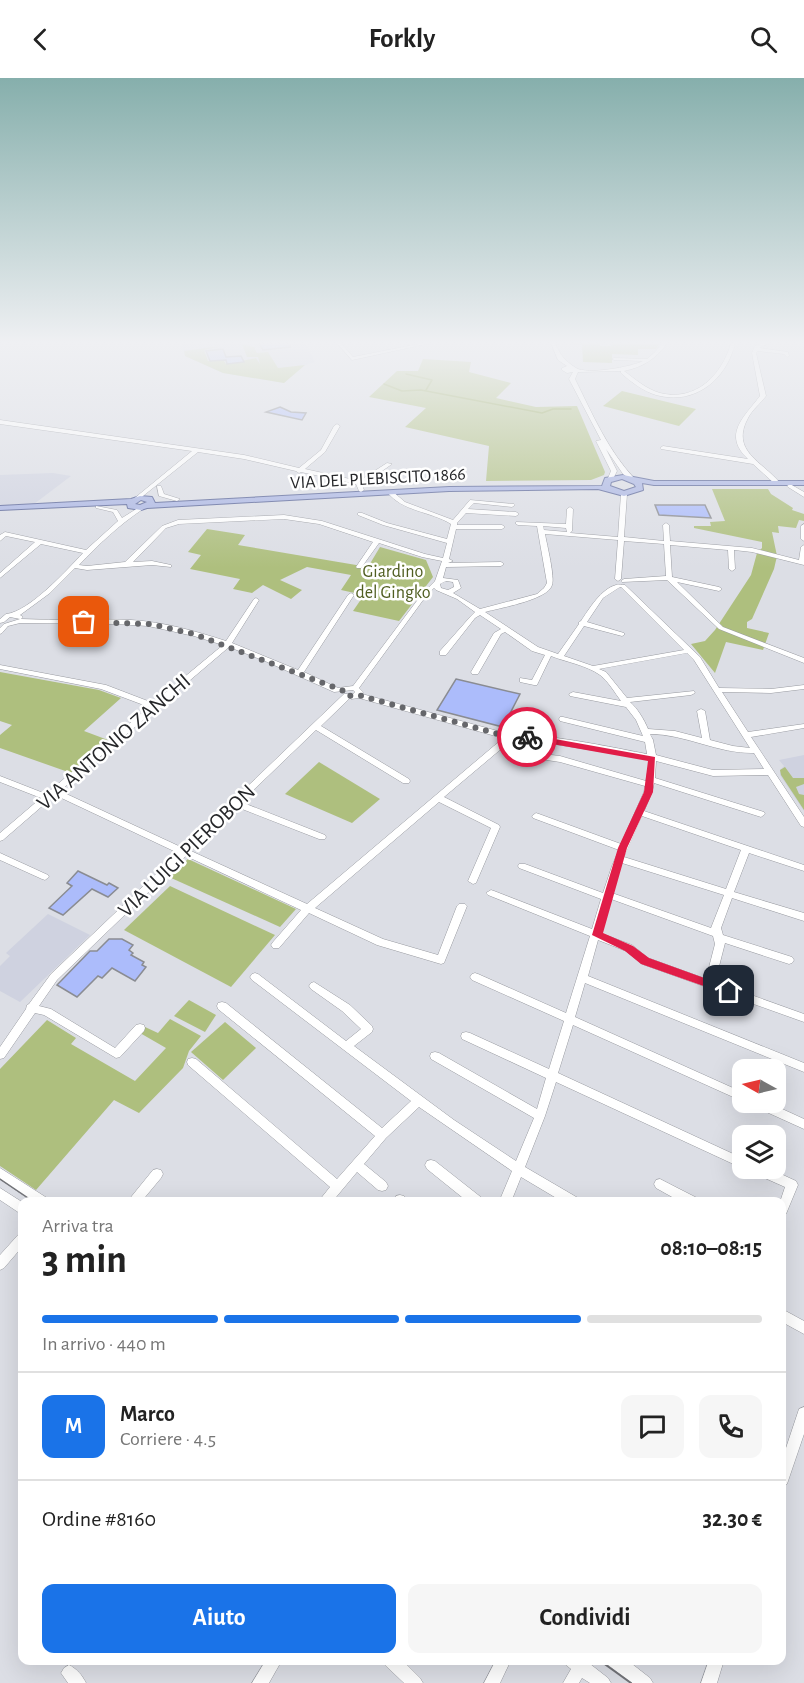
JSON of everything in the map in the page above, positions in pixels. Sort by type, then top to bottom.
[{"type":"main road","points":[[633,479],[641,486],[639,490]]},
{"type":"main road","points":[[609,483],[633,479],[654,483],[804,484]]},
{"type":"main road","points":[[609,483],[624,494],[655,487],[804,484]]},
{"type":"main road","name":"VIA DEL PLEBISCITO 1866","points":[[147,503],[360,487],[609,483]]},
{"type":"main road","name":"VIA DEL PLEBISCITO 1866","points":[[147,503],[498,488],[598,487],[609,483]]},
{"type":"main road","points":[[0,510],[98,507],[133,503]]},
{"type":"main road","points":[[0,510],[147,503]]},
{"type":"street","points":[[587,418],[614,471],[609,483]]},
{"type":"street","points":[[593,418],[624,474],[633,479]]},
{"type":"street","points":[[744,418],[738,438],[741,449],[777,483]]},
{"type":"street","points":[[0,422],[268,462],[360,487],[389,464]]},
{"type":"street","points":[[298,471],[323,451],[337,426]]},
{"type":"street","points":[[663,448],[754,462]]},
{"type":"street","points":[[114,526],[133,503],[161,484],[196,452]]},
{"type":"street","points":[[161,484],[161,495],[177,499]]},
{"type":"street","points":[[18,618],[114,526],[147,503],[161,484]]},
{"type":"street","points":[[790,486],[804,495]]},
{"type":"street","points":[[390,492],[399,500],[446,517],[454,525],[502,527]]},
{"type":"street","points":[[624,494],[620,538],[621,583],[689,651],[747,735],[804,824]]},
{"type":"street","points":[[356,692],[437,582],[448,560],[454,525],[472,501],[512,505]]},
{"type":"street","points":[[98,507],[114,511],[119,519]]},
{"type":"street","points":[[569,534],[570,509]]},
{"type":"street","points":[[465,511],[516,514]]},
{"type":"street","points":[[360,514],[385,524],[450,542]]},
{"type":"street","points":[[127,564],[164,527],[178,522],[279,516],[320,522],[424,556],[438,564],[448,560],[501,564]]},
{"type":"street","points":[[518,523],[569,534],[730,548],[803,563],[804,547]]},
{"type":"street","points":[[803,524],[804,539]]},
{"type":"street","points":[[666,525],[669,578],[715,624],[804,661]]},
{"type":"street","points":[[540,528],[570,526]]},
{"type":"street","points":[[443,653],[479,612],[539,595],[547,589],[550,583],[540,528]]},
{"type":"street","points":[[3,536],[87,552]]},
{"type":"street","points":[[359,567],[377,541]]},
{"type":"street","points":[[0,576],[39,542]]},
{"type":"street","points":[[730,548],[732,569]]},
{"type":"street","points":[[448,560],[457,585],[470,606]]},
{"type":"street","points":[[73,566],[152,563],[169,566]]},
{"type":"street","points":[[559,658],[604,594],[621,583],[669,578],[718,589]]},
{"type":"street","points":[[437,582],[448,579],[457,585]]},
{"type":"street","points":[[437,582],[436,587],[470,606],[535,649],[592,668],[603,674],[628,703],[650,740],[651,783],[622,848],[553,1077],[520,1171],[507,1197]]},
{"type":"street","points":[[423,599],[430,593],[457,585]]},
{"type":"street","points":[[299,674],[351,595]]},
{"type":"street","name":"VIA ANTONIO ZANCHI","points":[[0,838],[227,645],[256,600]]},
{"type":"street","points":[[0,632],[3,622],[18,618],[143,624],[175,629],[227,645],[345,694],[356,692],[510,742],[514,738],[535,738],[652,759],[723,775],[770,772]]},
{"type":"street","points":[[581,624],[622,634]]},
{"type":"street","points":[[475,672],[498,633],[506,629]]},
{"type":"street","points":[[592,668],[689,651]]},
{"type":"street","points":[[523,680],[534,683],[549,654]]},
{"type":"street","points":[[0,667],[103,687],[153,706]]},
{"type":"street","points":[[717,690],[771,691],[804,687]]},
{"type":"street","points":[[573,694],[628,703],[691,693]]},
{"type":"street","name":"VIA LUIGI PIEROBON","points":[[0,1055],[8,1047],[31,1008],[54,976],[316,726],[345,694]]},
{"type":"street","points":[[701,711],[706,740]]},
{"type":"street","points":[[563,719],[650,740]]},
{"type":"street","points":[[316,726],[406,781]]},
{"type":"street","points":[[747,735],[804,726]]},
{"type":"street","points":[[646,731],[666,731],[743,750],[756,750]]},
{"type":"street","points":[[276,945],[307,909],[438,798],[503,739]]},
{"type":"street","points":[[543,758],[560,759],[761,814]]},
{"type":"street","points":[[0,779],[52,795],[185,851],[380,942],[441,960],[462,906]]},
{"type":"street","points":[[438,798],[496,827],[473,881]]},
{"type":"street","points":[[235,803],[322,837]]},
{"type":"street","points":[[639,812],[804,868]]},
{"type":"street","points":[[536,816],[622,848]]},
{"type":"street","points":[[710,984],[728,894],[746,849]]},
{"type":"street","points":[[0,856],[45,877]]},
{"type":"street","points":[[619,859],[804,917]]},
{"type":"street","points":[[522,866],[789,960]]},
{"type":"street","points":[[491,893],[629,948],[645,961],[804,1018]]},
{"type":"street","points":[[255,977],[419,1100],[520,1171],[565,1197]]},
{"type":"street","points":[[475,977],[732,1093]]},
{"type":"street","points":[[583,978],[804,1068]]},
{"type":"street","points":[[314,986],[346,1008],[368,1029],[346,1046]]},
{"type":"street","points":[[222,1006],[382,1135]]},
{"type":"street","points":[[31,1008],[47,1012],[116,1053],[140,1028]]},
{"type":"street","points":[[466,1036],[732,1158]]},
{"type":"street","points":[[435,1056],[540,1116]]},
{"type":"street","points":[[192,1062],[337,1186]]},
{"type":"street","points":[[328,1197],[382,1135],[419,1100]]},
{"type":"street","points":[[780,1113],[804,1124]]},
{"type":"street","points":[[356,1165],[382,1186]]},
{"type":"street","points":[[431,1165],[472,1197]]},
{"type":"street","points":[[0,1173],[36,1197]]},
{"type":"street","points":[[137,1197],[157,1174]]},
{"type":"street","points":[[779,1179],[792,1185],[786,1200]]},
{"type":"street","points":[[660,1184],[684,1197]]},
{"type":"street","points":[[0,1193],[18,1205]]},
{"type":"street","points":[[0,1264],[18,1244]]},
{"type":"street","points":[[786,1317],[804,1328]]},
{"type":"street","points":[[786,1467],[804,1414]]},
{"type":"street","points":[[260,1683],[273,1665]]},
{"type":"street","points":[[395,1665],[415,1683]]},
{"type":"street","points":[[492,1683],[501,1665]]},
{"type":"street","points":[[571,1683],[575,1665]]},
{"type":"street","points":[[576,1665],[603,1683]]},
{"type":"street","points":[[620,1665],[645,1683]]},
{"type":"street","points":[[709,1683],[715,1665]]},
{"type":"shaded area","points":[[53,473],[71,476],[34,504],[0,506],[0,475]]},
{"type":"shaded area","points":[[804,755],[804,811],[780,775],[780,770],[784,766],[779,760]]},
{"type":"shaded area","points":[[48,914],[90,935],[20,1002],[0,991],[0,966],[10,956],[6,953]]},
{"type":"green space","points":[[415,418],[582,418],[605,472],[604,475],[591,480],[486,481],[489,446],[405,427]]},
{"type":"green space","points":[[648,418],[687,418],[679,426]]},
{"type":"green space","points":[[712,489],[768,489],[771,494],[793,508],[792,510],[804,514],[804,521],[799,520],[796,528],[778,526],[779,533],[772,532],[777,556],[774,569],[752,619],[747,622],[747,628],[769,633],[763,650],[726,642],[715,673],[691,644],[705,641],[715,630],[751,575],[757,553],[762,548],[762,542],[694,528],[694,526],[711,526],[710,522],[725,521]]},
{"type":"green space","name":"Giardino del Gingko","points":[[207,529],[245,535],[238,545],[368,567],[380,547],[426,560],[433,577],[399,621],[353,611],[364,595],[341,590],[351,575],[307,567],[280,580],[302,590],[291,599],[263,585],[252,593],[233,589],[240,579],[190,569],[201,555],[188,552]]},
{"type":"green space","points":[[0,672],[99,690],[121,698],[84,731],[108,740],[71,773],[0,748],[0,735],[12,725],[0,721]]},
{"type":"green space","points":[[319,762],[380,799],[352,823],[285,794]]},
{"type":"green space","points":[[785,767],[793,778],[804,778],[804,784],[796,787],[799,794],[804,795],[804,810],[781,775],[780,770]]},
{"type":"green space","points":[[188,859],[296,909],[280,927],[169,877]]},
{"type":"green space","points":[[170,886],[275,935],[231,987],[124,930]]},
{"type":"green space","points":[[189,1000],[216,1015],[205,1032],[174,1016]]},
{"type":"green space","points":[[170,1019],[201,1036],[189,1051],[183,1068],[139,1113],[114,1100],[36,1190],[0,1166],[0,1069],[47,1020],[76,1038],[71,1044],[135,1081],[166,1048],[140,1033],[145,1027],[158,1033]]},
{"type":"green space","points":[[225,1022],[256,1048],[223,1080],[191,1052]]},
{"type":"building","points":[[655,505],[705,505],[711,518],[659,515]]},
{"type":"building","points":[[456,679],[520,694],[503,727],[437,710]]},
{"type":"building","points":[[78,871],[118,888],[108,897],[92,889],[63,915],[49,908],[72,886],[67,883]]},
{"type":"building","points":[[109,939],[122,939],[133,945],[129,950],[133,953],[131,955],[144,962],[142,965],[146,967],[135,981],[112,968],[102,978],[98,976],[77,997],[57,985],[90,951],[97,951]]},
{"type":"tram line","points":[[0,1179],[27,1197]]},
{"type":"tram line","points":[[606,1665],[631,1683]]},
{"type":"way so far","points":[[84,622],[137,623],[175,629],[227,645],[344,691],[347,696],[358,695],[502,735],[512,735],[514,738],[527,737]]},
{"type":"route","points":[[527,737],[606,749],[652,759],[652,780],[646,799],[622,848],[597,935],[629,948],[645,961],[729,991]]}]
